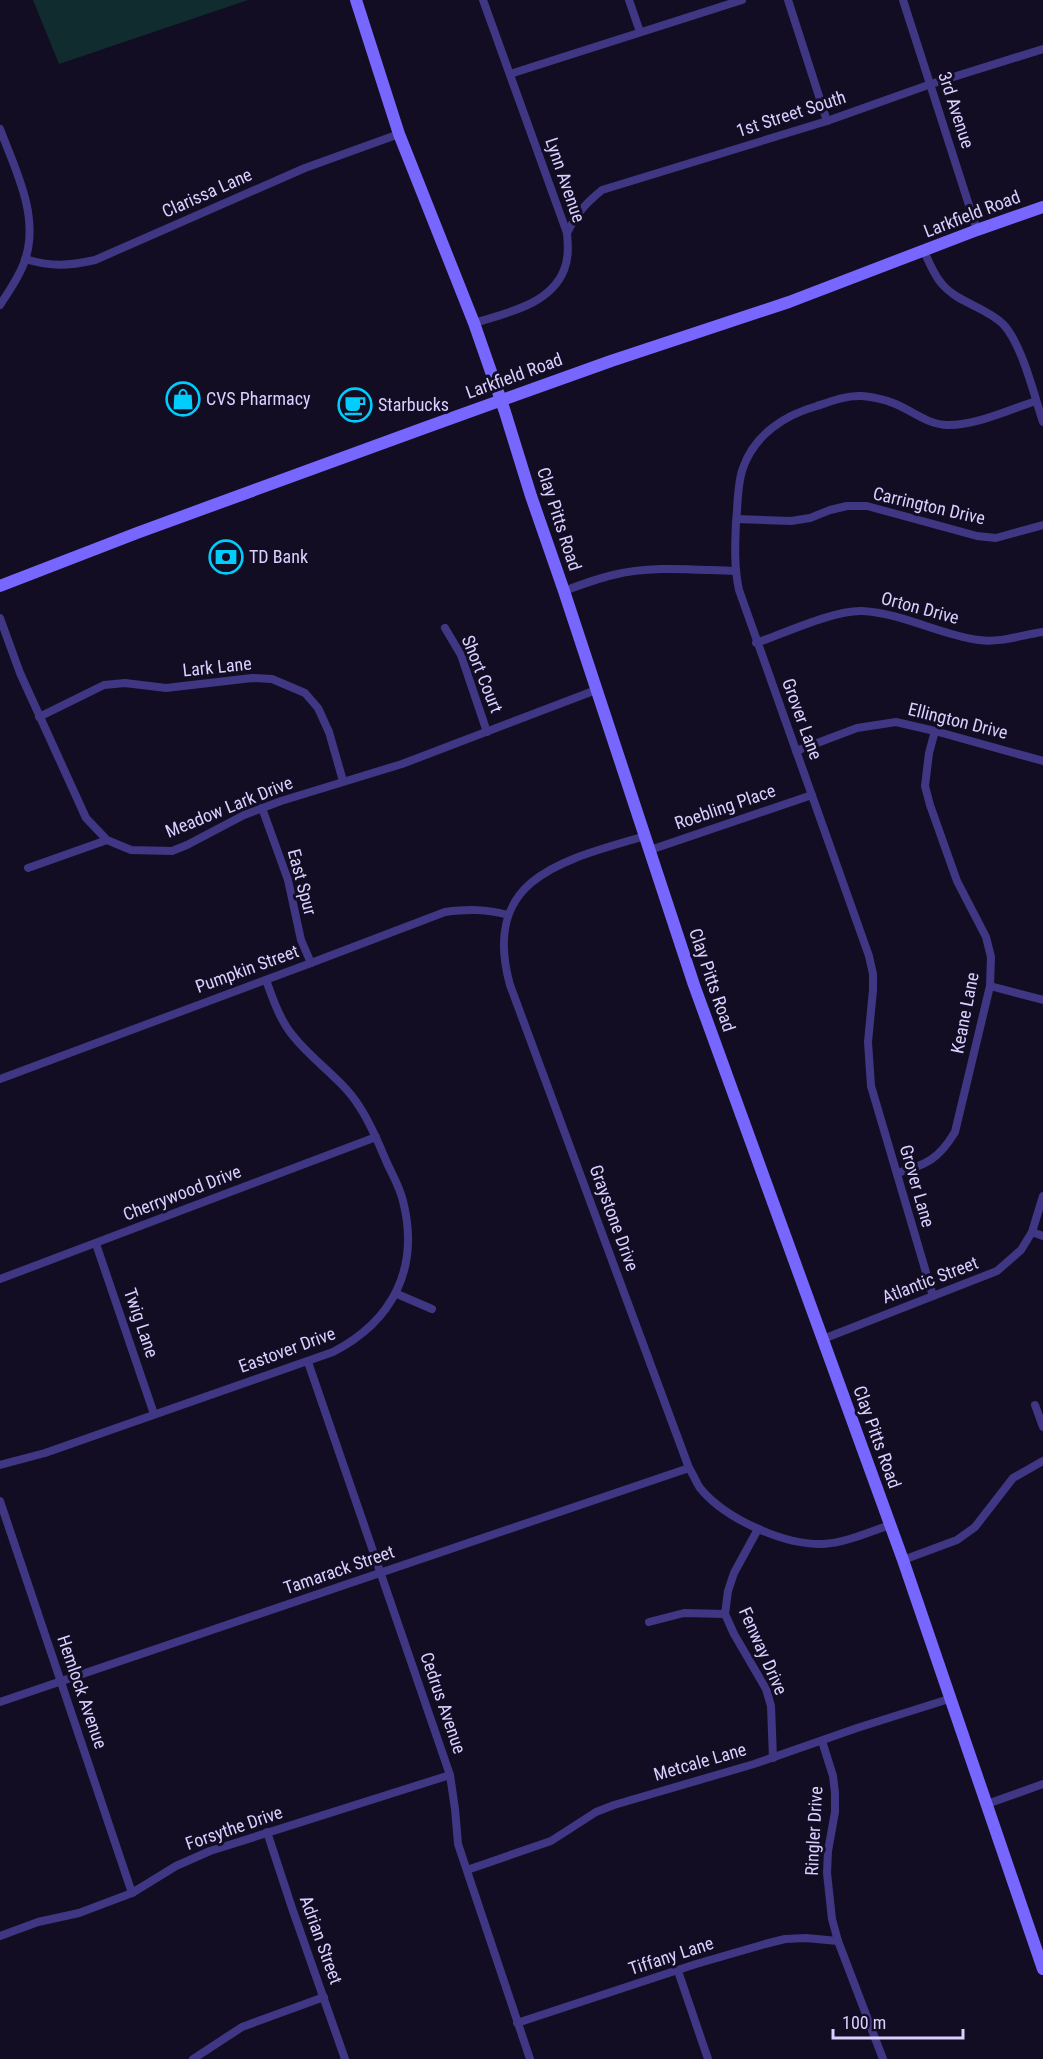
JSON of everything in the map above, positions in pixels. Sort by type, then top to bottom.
[{"type":"street","name":"Clay Pitts Road","points":[[356,0],[399,134],[474,323],[519,452],[531,496],[694,986],[903,1560],[1043,1969]]},
{"type":"street","name":"Lynn Avenue","points":[[474,323],[533,303],[546,294],[564,270],[568,251],[567,233],[483,0]]},
{"type":"street","points":[[629,0],[640,32]]},
{"type":"street","points":[[510,74],[742,0]]},
{"type":"street","points":[[788,0],[827,121]]},
{"type":"street","name":"3rd Avenue","points":[[903,0],[977,230]]},
{"type":"street","name":"1st Street South","points":[[567,233],[586,202],[602,190],[827,121],[931,84],[1043,49]]},
{"type":"street","points":[[0,129],[26,199],[29,236],[26,260],[0,305]]},
{"type":"street","name":"Clarissa Lane","points":[[26,260],[46,266],[70,266],[95,260],[305,168],[399,134]]},
{"type":"street","name":"Larkfield Road","points":[[0,586],[158,525],[501,400],[792,300],[1043,207]]},
{"type":"street","points":[[924,251],[942,284],[955,295],[992,315],[1004,325],[1015,341],[1043,422]]},
{"type":"street","name":"Grover Lane","points":[[933,1296],[871,1086],[868,1042],[873,1006],[871,965],[739,590],[735,572],[739,488],[743,467],[753,448],[765,433],[783,419],[837,399],[858,396],[877,398],[895,403],[926,420],[945,425],[962,424],[981,419],[1036,401]]},
{"type":"street","name":"Carrington Drive","points":[[737,519],[791,521],[810,518],[847,506],[867,506],[976,536],[996,538],[1043,525]]},
{"type":"street","points":[[564,591],[614,574],[636,571],[655,569],[735,572]]},
{"type":"street","name":"Orton Drive","points":[[756,643],[834,616],[861,611],[883,614],[978,640],[996,641],[1043,632]]},
{"type":"street","name":"Meadow Lark Drive","points":[[0,618],[20,674],[86,818],[107,840],[131,850],[172,851],[262,808],[402,764],[596,690]]},
{"type":"street","name":"Short Court","points":[[445,628],[461,655],[487,732]]},
{"type":"street","name":"Lark Lane","points":[[39,717],[104,685],[125,683],[166,688],[252,678],[272,679],[305,693],[318,708],[329,732],[344,781]]},
{"type":"street","name":"Ellington Drive","points":[[796,751],[857,729],[896,722],[936,730],[1043,760]]},
{"type":"street","name":"Keane Lane","points":[[897,1173],[923,1166],[948,1145],[955,1132],[990,986],[991,957],[986,937],[957,881],[925,786],[929,753],[936,730]]},
{"type":"street","name":"Roebling Place","points":[[650,850],[812,795]]},
{"type":"street","name":"East Spur","points":[[262,808],[288,880],[301,940],[311,963]]},
{"type":"street","name":"Graystone Drive","points":[[645,836],[575,857],[541,874],[529,884],[508,915],[504,933],[502,951],[510,985],[689,1468],[701,1488],[718,1505],[758,1529],[784,1540],[825,1544],[890,1525]]},
{"type":"street","points":[[28,868],[107,840]]},
{"type":"street","name":"Pumpkin Street","points":[[0,1079],[445,912],[466,909],[487,910],[508,915]]},
{"type":"street","name":"Eastover Drive","points":[[0,1465],[45,1453],[154,1413],[308,1362],[352,1342],[371,1327],[397,1294],[408,1242],[407,1221],[402,1198],[376,1137],[359,1105],[340,1081],[292,1036],[277,1008],[266,980]]},
{"type":"street","points":[[990,986],[1043,1000]]},
{"type":"street","name":"Cherrywood Drive","points":[[0,1279],[376,1137]]},
{"type":"street","name":"Atlantic Street","points":[[823,1339],[997,1271],[1021,1250],[1032,1232],[1043,1196]]},
{"type":"street","points":[[1032,1232],[1043,1236]]},
{"type":"street","name":"Twig Lane","points":[[96,1244],[154,1413]]},
{"type":"street","points":[[397,1294],[432,1309]]},
{"type":"street","name":"Cedrus Avenue","points":[[308,1362],[450,1775],[458,1844],[530,2059]]},
{"type":"street","points":[[1035,1405],[1043,1427]]},
{"type":"street","points":[[903,1560],[957,1539],[975,1527],[989,1512],[1000,1493],[1013,1478],[1043,1461]]},
{"type":"street","name":"Tamarack Street","points":[[0,1702],[689,1468]]},
{"type":"street","name":"Hemlock Avenue","points":[[0,1501],[132,1893]]},
{"type":"street","name":"Fenway Drive","points":[[758,1529],[734,1573],[728,1591],[725,1614],[766,1689],[771,1706],[773,1758]]},
{"type":"street","points":[[649,1622],[684,1612],[725,1614]]},
{"type":"street","name":"Metcale Lane","points":[[467,1870],[551,1840],[596,1812],[614,1805],[773,1758],[949,1699]]},
{"type":"street","name":"Ringler Drive","points":[[822,1742],[833,1776],[835,1793],[835,1812],[828,1851],[827,1873],[832,1919],[882,2059]]},
{"type":"street","name":"Forsythe Drive","points":[[0,1936],[38,1922],[80,1913],[132,1893],[191,1859],[267,1832],[450,1775]]},
{"type":"street","points":[[987,1804],[1043,1784]]},
{"type":"street","name":"Adrian Street","points":[[267,1832],[345,2059]]},
{"type":"street","name":"Tiffany Lane","points":[[518,2023],[696,1964],[786,1939],[838,1941]]},
{"type":"street","points":[[678,1971],[708,2059]]},
{"type":"street","points":[[193,2059],[242,2027],[324,1997]]},
{"type":"green space","points":[[33,0],[248,0],[59,64]]},
{"type":"place","name":"CVS Pharmacy","points":[[183,399]]},
{"type":"place","name":"Starbucks","points":[[355,405]]},
{"type":"place","name":"TD Bank","points":[[226,557]]}]
